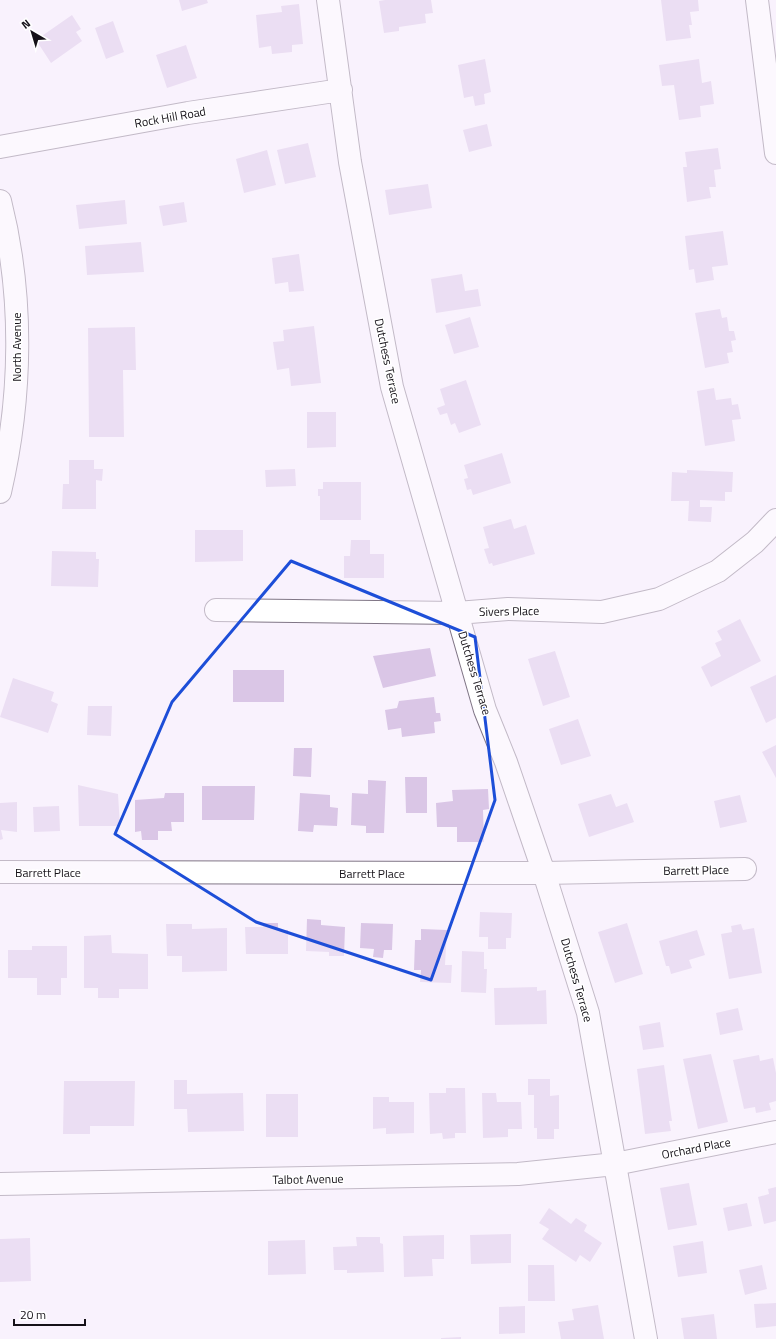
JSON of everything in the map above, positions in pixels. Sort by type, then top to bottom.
[{"type":"street","name":"Dutchess Terrace","points":[[328,0],[350,162],[392,387],[485,710],[506,762],[544,873],[588,1013],[646,1339]]},
{"type":"street","points":[[757,0],[776,153]]},
{"type":"street","name":"Rock Hill Road","points":[[0,146],[188,113],[341,90]]},
{"type":"street","name":"North Avenue","points":[[0,202],[14,271],[17,335],[15,401],[8,454],[0,492]]},
{"type":"street","name":"Sivers Place","points":[[216,610],[457,613],[508,609],[602,612],[659,599],[718,571],[755,542],[776,520]]},
{"type":"street","name":"Barrett Place","points":[[0,872],[544,873],[745,869]]},
{"type":"street","name":"Orchard Place","points":[[615,1164],[776,1132]]},
{"type":"street","name":"Talbot Avenue","points":[[0,1184],[518,1174],[615,1164]]},
{"type":"highlighted area","points":[[291,561],[475,637],[495,800],[431,980],[256,922],[115,834],[172,702]]},
{"type":"building","points":[[179,0],[207,0],[208,3],[182,11]]},
{"type":"building","points":[[431,0],[433,13],[425,14],[426,23],[399,27],[399,31],[384,33],[379,1]]},
{"type":"building","points":[[661,0],[698,0],[699,11],[690,12],[692,25],[689,25],[691,38],[666,41]]},
{"type":"building","points":[[299,4],[303,44],[292,45],[292,52],[272,54],[271,46],[259,48],[256,15],[282,12],[281,6]]},
{"type":"building","points":[[72,15],[81,29],[76,32],[82,41],[51,63],[36,40]]},
{"type":"building","points":[[113,21],[124,52],[106,59],[95,28]]},
{"type":"building","points":[[186,45],[197,78],[167,88],[156,55]]},
{"type":"building","points":[[485,59],[491,92],[484,94],[485,104],[475,106],[473,96],[464,98],[458,65]]},
{"type":"building","points":[[699,59],[702,83],[711,81],[714,104],[700,106],[701,117],[679,120],[674,85],[662,86],[659,65]]},
{"type":"building","points":[[487,124],[492,146],[469,152],[463,130]]},
{"type":"building","points":[[308,143],[316,177],[285,184],[277,150]]},
{"type":"building","points":[[718,148],[721,169],[714,170],[716,187],[709,187],[711,198],[687,202],[683,167],[687,167],[685,152]]},
{"type":"building","points":[[267,150],[276,185],[244,193],[236,159]]},
{"type":"building","points":[[428,184],[432,208],[389,215],[385,190]]},
{"type":"building","points":[[125,200],[127,224],[79,229],[76,205]]},
{"type":"building","points":[[184,202],[187,222],[163,226],[159,206]]},
{"type":"building","points":[[723,231],[728,265],[712,267],[714,280],[696,283],[694,269],[689,270],[685,236]]},
{"type":"building","points":[[141,242],[144,272],[87,275],[85,246]]},
{"type":"building","points":[[299,254],[304,291],[289,292],[288,282],[275,284],[272,258]]},
{"type":"building","points":[[462,274],[465,291],[478,289],[481,306],[436,313],[431,279]]},
{"type":"building","points":[[720,309],[722,318],[727,317],[729,331],[734,331],[736,340],[731,341],[733,352],[727,353],[729,363],[705,368],[695,313]]},
{"type":"building","points":[[470,317],[479,347],[454,354],[445,325]]},
{"type":"building","points":[[314,326],[321,383],[291,386],[289,368],[277,370],[273,342],[284,341],[283,330]]},
{"type":"building","points":[[135,327],[136,370],[123,370],[124,437],[89,437],[88,328]]},
{"type":"building","points":[[466,380],[481,425],[459,433],[455,423],[451,425],[447,413],[440,415],[437,408],[445,405],[440,389]]},
{"type":"building","points":[[714,388],[716,400],[731,398],[732,405],[738,404],[741,419],[732,420],[735,441],[705,446],[697,391]]},
{"type":"building","points":[[307,412],[336,412],[336,447],[307,448]]},
{"type":"building","points":[[502,453],[511,483],[473,495],[471,489],[467,490],[464,479],[468,478],[464,465]]},
{"type":"building","points":[[69,460],[94,460],[94,469],[103,469],[102,481],[96,480],[96,509],[62,509],[63,484],[69,484]]},
{"type":"building","points":[[295,469],[296,486],[266,487],[265,470]]},
{"type":"building","points":[[687,470],[733,472],[732,492],[725,492],[725,501],[700,500],[700,507],[712,507],[711,522],[688,521],[689,501],[671,501],[672,472],[687,473]]},
{"type":"building","points":[[323,482],[361,482],[361,520],[320,520],[320,496],[318,496],[318,489],[323,489]]},
{"type":"building","points":[[511,519],[514,529],[526,525],[535,554],[493,566],[492,563],[489,564],[484,549],[489,548],[483,527]]},
{"type":"building","points":[[195,530],[243,530],[243,561],[195,562]]},
{"type":"building","points":[[351,540],[370,540],[370,554],[384,554],[384,578],[344,578],[344,556],[350,556]]},
{"type":"building","points":[[52,551],[96,552],[96,559],[99,559],[98,587],[51,586]]},
{"type":"building","points":[[740,619],[761,661],[711,687],[701,667],[721,656],[715,643],[722,640],[717,631]]},
{"type":"building","points":[[430,648],[436,676],[383,688],[373,656]]},
{"type":"building","points":[[555,651],[570,697],[543,706],[528,659]]},
{"type":"building","points":[[233,670],[284,670],[284,702],[233,702]]},
{"type":"building","points":[[776,675],[776,718],[766,723],[750,687]]},
{"type":"building","points":[[13,678],[54,692],[51,701],[58,704],[48,733],[0,717]]},
{"type":"building","points":[[434,697],[436,713],[440,713],[441,721],[434,722],[435,733],[402,737],[401,728],[388,730],[385,710],[397,708],[399,701]]},
{"type":"building","points":[[88,706],[112,706],[111,736],[87,735]]},
{"type":"building","points":[[578,719],[591,756],[561,765],[549,729]]},
{"type":"building","points":[[776,745],[776,778],[762,752]]},
{"type":"building","points":[[294,748],[312,748],[311,777],[293,776]]},
{"type":"building","points":[[405,777],[427,777],[427,813],[406,813]]},
{"type":"building","points":[[368,780],[386,781],[384,833],[366,833],[366,826],[351,825],[352,793],[368,794]]},
{"type":"building","points":[[78,785],[118,794],[120,826],[79,826]]},
{"type":"building","points":[[202,786],[255,786],[254,820],[202,820]]},
{"type":"building","points":[[488,789],[489,809],[483,810],[484,842],[457,842],[457,827],[437,827],[436,803],[453,801],[452,790]]},
{"type":"building","points":[[165,793],[184,793],[184,822],[171,822],[172,831],[158,831],[158,840],[142,840],[141,831],[135,832],[135,800],[164,798]]},
{"type":"building","points":[[300,793],[330,795],[330,807],[338,808],[337,826],[314,825],[313,832],[298,831]]},
{"type":"building","points":[[611,794],[616,807],[627,803],[634,822],[589,837],[578,804]]},
{"type":"building","points":[[740,795],[747,822],[720,828],[714,801]]},
{"type":"building","points":[[17,802],[17,832],[1,830],[3,839],[0,840],[0,803]]},
{"type":"building","points":[[59,806],[60,831],[34,832],[33,807]]},
{"type":"building","points":[[480,912],[512,913],[511,938],[506,938],[506,949],[488,949],[488,937],[479,937]]},
{"type":"building","points":[[307,919],[321,920],[321,925],[345,927],[344,956],[329,956],[329,952],[306,951]]},
{"type":"building","points":[[263,923],[278,923],[278,930],[288,930],[288,954],[246,954],[245,927],[263,927]]},
{"type":"building","points":[[361,923],[393,924],[392,950],[384,950],[383,958],[373,957],[374,949],[360,948]]},
{"type":"building","points":[[627,923],[643,974],[615,983],[598,932]]},
{"type":"building","points":[[166,924],[192,924],[192,929],[227,928],[227,971],[182,972],[182,956],[167,956]]},
{"type":"building","points":[[741,924],[743,930],[754,928],[762,973],[729,979],[721,934],[732,932],[731,926]]},
{"type":"building","points":[[421,929],[447,930],[445,965],[452,965],[451,983],[420,982],[421,970],[414,970],[415,940],[421,940]]},
{"type":"building","points":[[697,930],[705,955],[689,960],[692,968],[671,974],[669,966],[666,966],[659,941]]},
{"type":"building","points":[[111,935],[112,953],[148,954],[148,989],[119,989],[119,998],[98,998],[98,988],[84,988],[84,936]]},
{"type":"building","points":[[32,946],[67,946],[67,978],[61,978],[61,995],[37,995],[37,978],[8,978],[8,950],[32,950]]},
{"type":"building","points":[[462,951],[484,952],[484,969],[487,969],[486,993],[461,992]]},
{"type":"building","points":[[537,987],[537,991],[546,990],[547,1024],[495,1025],[494,988]]},
{"type":"building","points":[[738,1008],[743,1030],[720,1035],[716,1013]]},
{"type":"building","points":[[660,1022],[664,1047],[643,1050],[639,1026]]},
{"type":"building","points":[[711,1054],[728,1122],[698,1129],[683,1059]]},
{"type":"building","points":[[759,1055],[760,1061],[773,1058],[776,1073],[776,1101],[769,1103],[771,1110],[756,1113],[755,1107],[744,1109],[733,1060]]},
{"type":"building","points":[[664,1065],[672,1121],[669,1121],[671,1131],[645,1134],[637,1069]]},
{"type":"building","points":[[528,1079],[550,1079],[550,1096],[559,1095],[559,1129],[554,1129],[554,1139],[537,1139],[537,1128],[534,1128],[534,1095],[528,1095]]},
{"type":"building","points":[[174,1080],[187,1080],[187,1094],[243,1093],[244,1131],[188,1132],[187,1109],[174,1109]]},
{"type":"building","points":[[64,1081],[135,1081],[134,1126],[90,1126],[90,1134],[63,1134]]},
{"type":"building","points":[[446,1088],[465,1088],[466,1133],[455,1133],[455,1138],[443,1139],[442,1133],[430,1134],[429,1093],[446,1093]]},
{"type":"building","points":[[482,1093],[496,1093],[497,1102],[521,1102],[522,1129],[508,1129],[508,1137],[483,1138]]},
{"type":"building","points":[[266,1094],[298,1094],[298,1137],[266,1137]]},
{"type":"building","points":[[373,1097],[389,1097],[389,1102],[414,1102],[414,1133],[386,1134],[386,1128],[373,1129]]},
{"type":"building","points":[[689,1183],[697,1225],[668,1230],[660,1188]]},
{"type":"building","points":[[776,1187],[776,1221],[764,1224],[758,1197],[769,1194],[768,1189]]},
{"type":"building","points":[[747,1203],[752,1226],[728,1231],[723,1208]]},
{"type":"building","points":[[549,1208],[571,1224],[576,1218],[587,1225],[584,1231],[602,1243],[590,1262],[580,1255],[576,1262],[542,1239],[549,1229],[539,1223]]},
{"type":"building","points":[[511,1234],[511,1263],[471,1264],[470,1235]]},
{"type":"building","points":[[444,1235],[444,1259],[432,1259],[433,1276],[404,1277],[403,1236]]},
{"type":"building","points":[[356,1237],[380,1237],[380,1243],[383,1244],[384,1272],[347,1273],[347,1270],[334,1270],[333,1247],[357,1246]]},
{"type":"building","points":[[30,1238],[31,1281],[0,1282],[0,1239]]},
{"type":"building","points":[[305,1240],[306,1274],[268,1275],[268,1241]]},
{"type":"building","points":[[703,1241],[707,1273],[678,1277],[673,1246]]},
{"type":"building","points":[[528,1265],[554,1265],[555,1301],[528,1301]]},
{"type":"building","points":[[762,1265],[767,1289],[745,1295],[739,1270]]},
{"type":"building","points":[[776,1303],[776,1326],[756,1328],[754,1304]]},
{"type":"building","points":[[598,1305],[604,1339],[561,1339],[558,1322],[574,1320],[572,1309]]},
{"type":"building","points":[[525,1306],[525,1333],[499,1334],[499,1307]]},
{"type":"building","points":[[714,1314],[717,1339],[684,1339],[681,1318]]},
{"type":"building","points":[[461,1337],[461,1339],[441,1339],[441,1338]]}]
